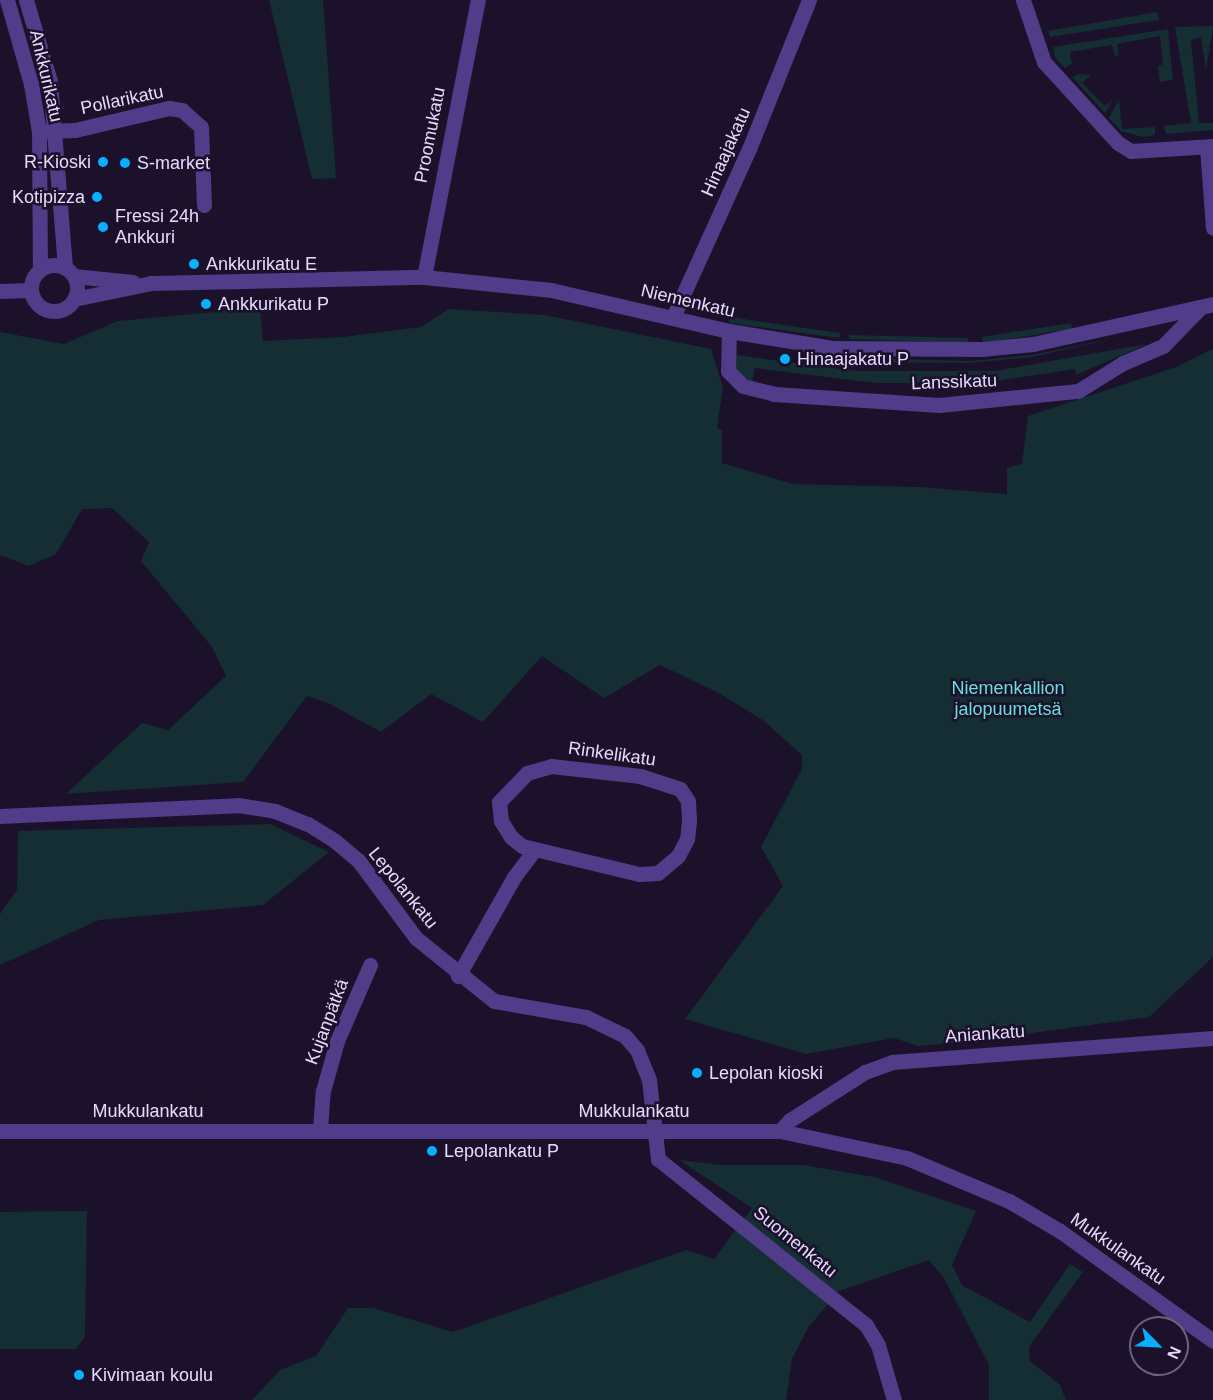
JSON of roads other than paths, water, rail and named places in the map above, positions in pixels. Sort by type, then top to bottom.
[{"type":"street","name":"Ankkurikatu","points":[[7,0],[31,84],[39,132],[40,270]]},
{"type":"street","name":"Ankkurikatu","points":[[26,0],[50,81],[69,272]]},
{"type":"street","name":"Proomukatu","points":[[424,277],[478,0]]},
{"type":"street","name":"Hinaajakatu","points":[[673,317],[758,129],[809,0]]},
{"type":"street","points":[[1023,0],[1044,62],[1118,143],[1131,151],[1210,146],[1213,228]]},
{"type":"street","name":"Pollarikatu","points":[[39,132],[75,130],[169,108],[182,110],[201,127],[204,205]]},
{"type":"street","points":[[54,265],[69,272],[77,288],[74,299],[62,310],[48,310],[38,304],[31,290],[40,270],[54,265]]},
{"type":"street","name":"Niemenkatu","points":[[69,272],[151,283],[424,277],[551,290],[729,331],[833,348],[982,349],[1033,344],[1207,306]]},
{"type":"street","name":"Niemenkatu","points":[[74,299],[151,283]]},
{"type":"street","points":[[0,291],[31,290]]},
{"type":"street","name":"Lanssikatu","points":[[729,331],[728,371],[743,386],[774,394],[939,405],[1078,391],[1123,363],[1163,346],[1207,306]]},
{"type":"street","name":"Rinkelikatu","points":[[550,766],[640,776],[680,789],[688,801],[687,839],[678,856],[658,873],[639,874],[555,852],[534,850],[511,837],[501,821],[499,802],[527,773],[550,766]]},
{"type":"street","name":"Lepolankatu","points":[[0,816],[238,805],[275,811],[308,824],[358,860],[416,938],[458,976],[494,1001],[586,1017],[625,1036],[637,1050],[649,1080],[652,1130]]},
{"type":"street","points":[[458,976],[514,877],[534,850]]},
{"type":"street","name":"Kujanpätkä","points":[[320,1130],[323,1091],[337,1041],[370,965]]},
{"type":"street","name":"Aniankatu","points":[[780,1131],[790,1120],[865,1072],[892,1062],[1213,1038]]},
{"type":"street","name":"Suomenkatu","points":[[652,1130],[658,1159],[866,1325],[878,1346],[894,1400]]},
{"type":"street","name":"Mukkulankatu","points":[[0,1131],[780,1131],[907,1158],[1010,1201],[1060,1231],[1213,1341]]},
{"type":"place","name":"R-Kioski","points":[[103,162]]},
{"type":"place","name":"S-market","points":[[125,163]]},
{"type":"place","name":"Kotipizza","points":[[97,197]]},
{"type":"place","name":"Fressi 24h Ankkuri","points":[[103,227]]},
{"type":"place","name":"Ankkurikatu E","points":[[194,264]]},
{"type":"place","name":"Ankkurikatu P","points":[[206,304]]},
{"type":"place","name":"Hinaajakatu P","points":[[785,359]]},
{"type":"place","name":"Lepolan kioski","points":[[697,1073]]},
{"type":"place","name":"Lepolankatu P","points":[[432,1151]]},
{"type":"place","name":"Kivimaan koulu","points":[[79,1375]]},
{"type":"park label","name":"Niemenkallion jalopuumetsä","points":[[1008,699]]}]
